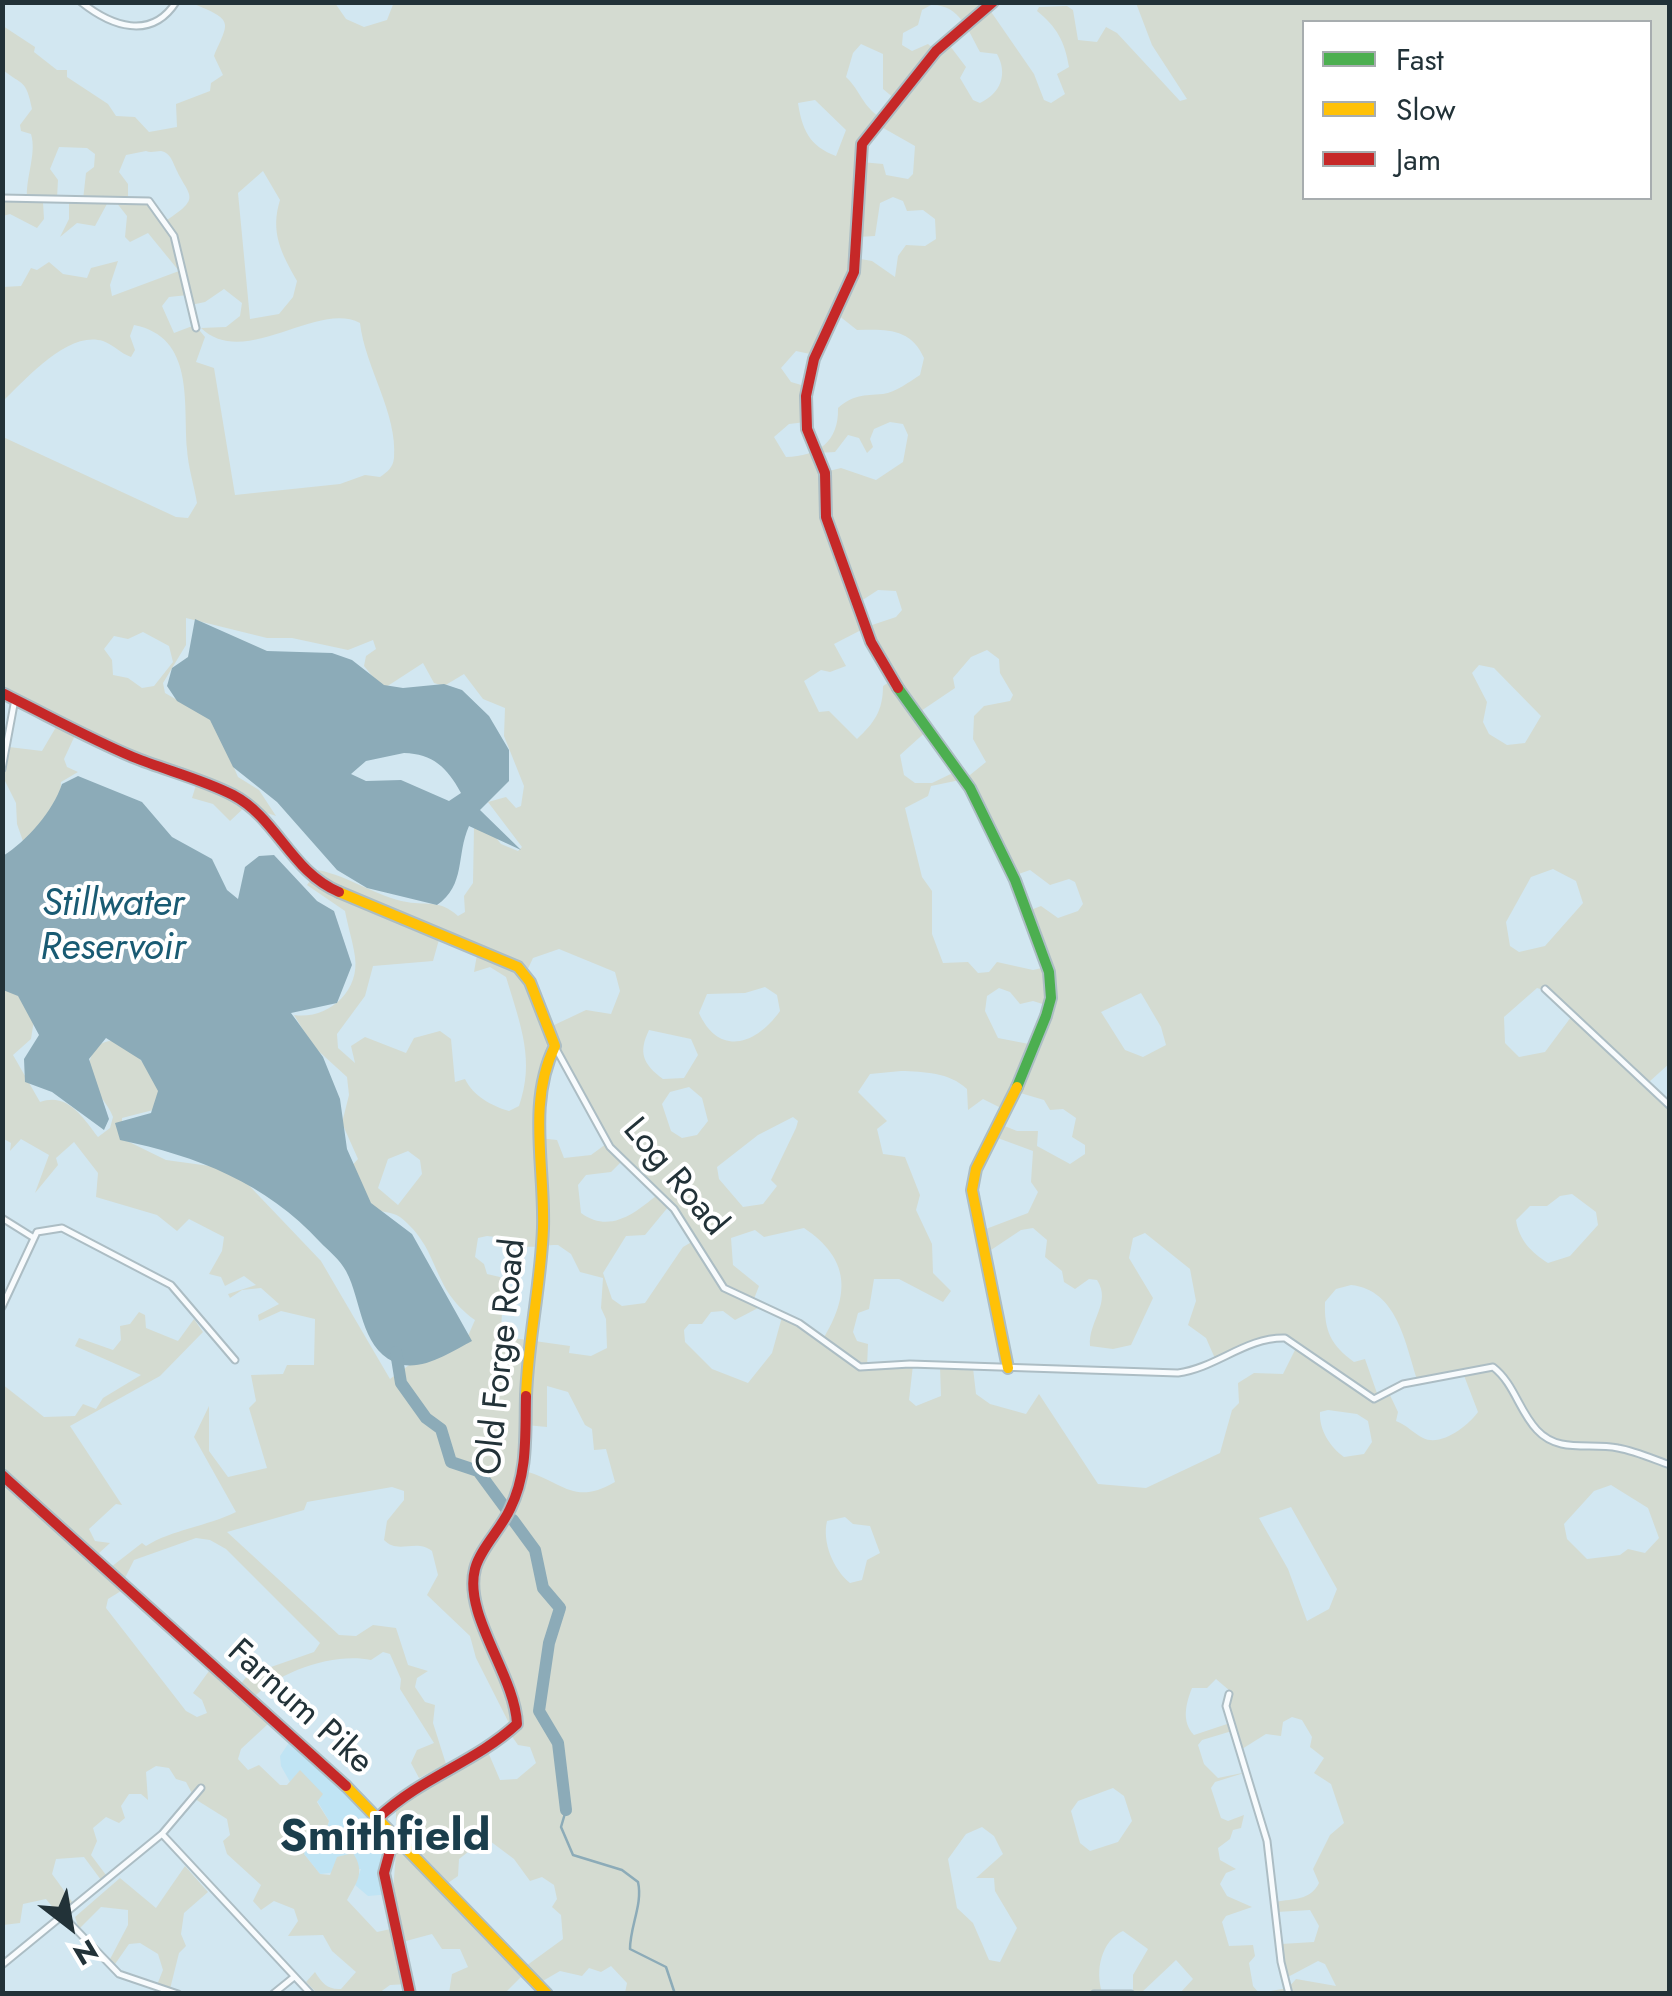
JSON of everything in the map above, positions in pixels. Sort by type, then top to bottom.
[{"type":"street","points":[[81,2],[100,18],[132,28],[152,25],[176,2]]},
{"type":"street","points":[[993,2],[936,51],[862,144],[854,272],[814,359],[806,396],[808,429],[824,474],[826,517],[871,642],[885,670],[970,788],[1014,880],[1049,972],[1051,998],[1046,1016],[1009,1106],[976,1169],[972,1190],[1008,1368]]},
{"type":"street","points":[[2,198],[149,201],[174,236],[196,328]]},
{"type":"street","name":"Log Road","points":[[2,694],[131,756],[233,796],[258,812],[292,858],[322,885],[518,967],[530,982],[554,1046],[610,1148],[674,1209],[724,1288],[799,1323],[860,1367],[1178,1374],[1201,1370],[1259,1342],[1285,1338],[1374,1399],[1403,1384],[1493,1367],[1503,1374],[1536,1430],[1550,1441],[1569,1447],[1620,1448],[1670,1465]]},
{"type":"street","points":[[2,769],[15,699]]},
{"type":"street","points":[[1544,989],[1624,1058],[1670,1106]]},
{"type":"street","name":"Old Forge Road","points":[[378,1818],[409,1789],[493,1746],[517,1724],[512,1693],[480,1619],[474,1580],[475,1569],[511,1508],[524,1471],[527,1372],[544,1228],[539,1104],[544,1068],[554,1046]]},
{"type":"street","points":[[2,1218],[34,1238]]},
{"type":"street","points":[[2,1307],[34,1238],[48,1227],[62,1228],[171,1285],[235,1360]]},
{"type":"street","name":"Farnum Pike","points":[[2,1475],[378,1818],[547,1994]]},
{"type":"street","points":[[1229,1694],[1226,1706],[1268,1841],[1281,1962],[1289,1994]]},
{"type":"street","points":[[2,1966],[162,1834],[200,1788]]},
{"type":"street","points":[[162,1834],[312,1994]]},
{"type":"street","points":[[394,1836],[381,1872],[386,1897],[406,1948],[410,1994]]},
{"type":"street","points":[[64,1916],[119,1974],[178,1994]]},
{"type":"street","points":[[273,1994],[294,1976]]},
{"type":"street","points":[[1094,1994],[1130,1994]]},
{"type":"shaded area","points":[[394,2],[985,3],[1034,74],[1044,100],[1051,103],[1065,94],[1057,74],[1069,67],[1059,36],[1037,11],[1039,7],[1067,6],[1073,10],[1078,40],[1097,42],[1106,27],[1117,33],[1180,101],[1187,99],[1152,45],[1136,3],[1669,3],[1670,1063],[1649,1082],[1670,1105],[1669,1993],[1259,1993],[1180,1993],[1193,1979],[1176,1960],[1141,1993],[1133,1993],[1133,1975],[1148,1949],[1123,1931],[1105,1949],[1099,1975],[1102,1992],[1128,1993],[625,1993],[627,1983],[611,1966],[601,1972],[589,1968],[582,1976],[560,1971],[541,1982],[526,1966],[563,1939],[561,1915],[552,1907],[557,1899],[554,1885],[542,1877],[530,1881],[514,1859],[486,1838],[459,1859],[458,1876],[448,1883],[396,1825],[396,1808],[405,1796],[488,1752],[500,1780],[517,1779],[536,1763],[530,1747],[518,1745],[511,1735],[512,1729],[476,1658],[470,1636],[427,1595],[438,1575],[432,1551],[420,1546],[395,1546],[384,1540],[387,1521],[404,1500],[404,1491],[392,1487],[307,1502],[304,1510],[227,1532],[339,1635],[356,1636],[373,1625],[396,1628],[408,1665],[428,1671],[417,1678],[415,1687],[425,1702],[435,1705],[433,1723],[446,1764],[419,1778],[411,1763],[417,1750],[434,1743],[400,1689],[401,1679],[390,1654],[383,1652],[371,1660],[340,1659],[308,1666],[277,1680],[253,1698],[239,1686],[248,1675],[314,1652],[320,1643],[226,1549],[196,1538],[134,1560],[124,1580],[111,1567],[142,1543],[146,1546],[236,1512],[194,1437],[209,1406],[209,1451],[228,1477],[267,1468],[249,1408],[256,1401],[251,1375],[283,1374],[287,1365],[314,1365],[315,1319],[281,1311],[259,1321],[258,1315],[279,1304],[261,1288],[242,1290],[230,1298],[228,1294],[256,1285],[244,1276],[225,1286],[221,1277],[209,1274],[222,1251],[224,1237],[189,1219],[177,1231],[157,1215],[96,1197],[98,1173],[74,1142],[56,1158],[58,1165],[35,1193],[49,1155],[21,1139],[10,1151],[11,1143],[2,1138],[3,977],[36,1007],[31,1039],[13,1055],[40,1102],[67,1104],[98,1137],[110,1128],[113,1117],[89,1076],[91,1055],[107,1041],[132,1051],[159,1082],[157,1109],[122,1118],[123,1139],[166,1160],[217,1167],[240,1176],[321,1261],[390,1379],[416,1360],[468,1336],[475,1320],[450,1295],[413,1230],[397,1215],[370,1207],[349,1169],[358,1159],[342,1123],[349,1095],[347,1077],[313,1046],[294,1015],[318,1013],[339,1001],[352,982],[355,957],[345,911],[307,885],[318,870],[396,899],[439,905],[458,916],[465,912],[464,896],[473,883],[474,827],[490,830],[501,844],[518,851],[522,847],[488,802],[506,797],[516,808],[521,806],[524,786],[504,736],[505,708],[483,699],[464,674],[444,686],[434,683],[423,663],[383,689],[364,666],[366,656],[376,649],[373,640],[348,650],[292,638],[267,638],[186,618],[186,645],[163,683],[165,693],[214,721],[238,777],[259,790],[276,816],[246,806],[230,821],[213,804],[192,798],[197,782],[113,755],[115,750],[77,731],[64,759],[67,767],[78,772],[61,782],[60,803],[25,847],[17,824],[16,803],[3,777],[9,747],[42,751],[59,722],[3,694],[3,437],[176,517],[188,518],[197,503],[188,456],[182,374],[177,357],[154,332],[134,325],[130,336],[135,350],[131,357],[103,341],[76,343],[48,359],[3,401],[3,287],[21,286],[31,268],[37,270],[49,262],[63,274],[87,278],[91,268],[118,261],[110,285],[112,296],[179,271],[148,233],[130,242],[125,237],[127,216],[116,202],[108,202],[95,226],[77,223],[60,237],[69,219],[69,201],[83,200],[86,173],[94,167],[95,154],[87,148],[59,147],[50,169],[58,180],[57,198],[43,202],[44,219],[37,228],[10,214],[3,216],[3,199],[27,200],[33,150],[31,134],[21,131],[20,125],[32,109],[28,92],[3,70],[3,26],[35,47],[34,52],[57,70],[67,70],[67,77],[108,104],[116,116],[135,117],[149,132],[177,127],[176,104],[210,91],[211,83],[223,75],[214,56],[225,23],[216,14],[192,3],[335,3],[346,19],[364,27],[387,20]],"holes":[[[931,5],[949,9],[962,20],[980,52],[997,54],[1002,69],[998,88],[980,103],[973,100],[960,78],[966,67],[947,42],[936,51],[928,44],[912,51],[902,45],[903,33],[918,25],[922,10]],[[861,44],[883,54],[883,89],[895,99],[880,117],[846,77],[853,53]],[[815,100],[846,130],[836,156],[808,136],[798,103]],[[878,125],[915,146],[913,174],[908,179],[886,175],[883,164],[861,162],[863,144]],[[161,151],[169,156],[188,191],[189,201],[167,220],[151,203],[128,201],[128,184],[119,172],[126,155]],[[263,171],[280,200],[277,232],[297,281],[293,297],[279,314],[250,319],[238,193]],[[893,197],[903,201],[907,211],[923,210],[935,219],[936,239],[925,246],[906,245],[898,256],[895,277],[872,261],[855,258],[858,237],[875,236],[880,203]],[[224,289],[242,303],[240,316],[226,327],[201,328],[219,339],[259,339],[323,320],[343,318],[360,323],[391,425],[394,458],[389,469],[380,477],[365,475],[340,484],[235,495],[214,368],[196,362],[205,337],[195,325],[174,333],[162,306],[169,297],[188,295],[191,305],[205,302]],[[833,311],[857,330],[905,336],[924,358],[920,375],[902,386],[888,393],[854,398],[838,408],[835,430],[824,445],[808,454],[786,457],[774,437],[789,424],[806,422],[808,387],[791,382],[781,368],[796,351],[815,355],[820,332]],[[890,422],[903,424],[908,435],[903,462],[876,480],[841,468],[825,472],[817,453],[835,452],[848,435],[859,438],[867,453],[873,447],[870,439],[874,429]],[[878,590],[896,591],[902,610],[896,617],[866,627],[858,603]],[[865,628],[891,681],[883,686],[876,716],[857,739],[829,711],[819,712],[804,681],[821,670],[830,672],[846,666],[834,644]],[[143,632],[169,646],[173,662],[154,686],[142,688],[128,678],[113,675],[112,660],[104,649],[114,636],[128,639]],[[987,650],[999,659],[1000,673],[1013,695],[1010,701],[984,706],[974,716],[973,739],[986,762],[965,779],[959,770],[932,783],[915,783],[904,775],[900,755],[929,729],[918,713],[955,688],[953,678],[971,657]],[[1479,665],[1494,668],[1541,716],[1525,743],[1507,745],[1489,734],[1483,722],[1487,702],[1472,673]],[[965,779],[1013,876],[1030,870],[1050,885],[1069,879],[1075,882],[1083,904],[1078,911],[1058,918],[1041,906],[1028,911],[1046,967],[1033,970],[997,962],[989,972],[978,973],[968,962],[943,963],[932,934],[932,891],[922,877],[905,808],[928,796],[931,786]],[[1553,869],[1576,881],[1583,903],[1545,946],[1519,952],[1510,946],[1506,922],[1531,877]],[[440,936],[478,949],[474,972],[490,967],[506,977],[517,1012],[526,1058],[519,1106],[509,1111],[484,1100],[465,1079],[455,1082],[451,1039],[440,1031],[414,1038],[406,1053],[365,1037],[351,1046],[355,1063],[338,1048],[337,1034],[365,996],[373,966],[433,961]],[[559,949],[615,972],[620,991],[611,1014],[586,1010],[550,1027],[525,975],[533,958]],[[765,987],[777,995],[780,1011],[760,1032],[738,1041],[717,1036],[699,1013],[707,994],[745,993]],[[999,988],[1010,992],[1020,1004],[1033,1001],[1049,1006],[1034,1045],[998,1038],[985,1011],[987,996]],[[1537,988],[1547,991],[1571,1017],[1545,1052],[1519,1057],[1505,1043],[1504,1017]],[[1141,993],[1161,1027],[1166,1045],[1143,1057],[1125,1050],[1101,1012]],[[649,1030],[691,1039],[698,1055],[684,1078],[663,1079],[647,1063],[643,1052]],[[555,1049],[606,1144],[591,1155],[564,1158],[557,1140],[539,1138],[544,1070]],[[901,1071],[944,1076],[967,1089],[968,1110],[983,1099],[1007,1111],[1017,1092],[1044,1100],[1050,1110],[1063,1109],[1076,1118],[1072,1137],[1085,1145],[1085,1154],[1070,1164],[1037,1146],[1038,1131],[1017,1131],[1002,1125],[995,1137],[1033,1151],[1031,1182],[1038,1192],[1028,1213],[978,1232],[985,1254],[1021,1230],[1033,1228],[1047,1240],[1045,1257],[1062,1271],[1064,1282],[1075,1289],[1089,1279],[1097,1280],[1102,1296],[1090,1346],[1113,1349],[1131,1345],[1153,1298],[1129,1258],[1133,1238],[1145,1233],[1190,1269],[1196,1301],[1188,1325],[1206,1338],[1217,1363],[1256,1343],[1276,1339],[1297,1346],[1283,1374],[1254,1373],[1238,1383],[1239,1403],[1232,1410],[1220,1453],[1146,1488],[1098,1484],[1039,1394],[1026,1414],[990,1404],[976,1394],[973,1368],[940,1367],[941,1396],[916,1406],[909,1400],[913,1365],[867,1367],[868,1344],[857,1341],[853,1332],[858,1313],[869,1309],[874,1279],[899,1279],[943,1302],[951,1291],[933,1273],[932,1244],[916,1210],[920,1195],[905,1157],[883,1154],[877,1129],[887,1121],[858,1092],[870,1074]],[[689,1087],[702,1098],[708,1121],[697,1135],[682,1138],[671,1131],[662,1104],[670,1092]],[[793,1117],[798,1121],[796,1128],[771,1180],[777,1186],[763,1204],[743,1207],[719,1179],[717,1167],[758,1135]],[[408,1151],[420,1160],[422,1174],[398,1205],[378,1188],[388,1159]],[[622,1161],[657,1195],[622,1219],[602,1222],[581,1213],[578,1185],[586,1175],[611,1172]],[[1572,1194],[1596,1212],[1598,1225],[1570,1256],[1548,1263],[1520,1234],[1516,1220],[1530,1206],[1547,1206],[1560,1196]],[[669,1206],[695,1240],[683,1247],[645,1303],[622,1306],[612,1299],[603,1273],[626,1236],[645,1235]],[[804,1228],[830,1252],[841,1278],[838,1308],[822,1341],[800,1324],[782,1317],[772,1353],[748,1383],[712,1369],[685,1342],[684,1330],[689,1324],[702,1324],[711,1312],[723,1311],[735,1320],[758,1308],[752,1304],[759,1286],[733,1265],[731,1238],[755,1230],[764,1237]],[[478,1238],[504,1238],[524,1246],[558,1245],[571,1254],[580,1272],[603,1278],[601,1308],[606,1319],[607,1348],[591,1356],[569,1353],[570,1346],[506,1337],[501,1331],[502,1312],[495,1300],[500,1295],[510,1297],[500,1277],[487,1274],[484,1264],[475,1257]],[[1351,1285],[1367,1289],[1389,1307],[1397,1320],[1417,1379],[1463,1373],[1478,1412],[1446,1437],[1423,1438],[1396,1421],[1398,1412],[1388,1391],[1378,1396],[1365,1359],[1354,1362],[1346,1356],[1334,1343],[1326,1321],[1325,1302],[1336,1289]],[[547,1386],[568,1392],[585,1425],[592,1429],[594,1450],[606,1449],[615,1482],[579,1492],[525,1471],[526,1425],[547,1427]],[[1328,1410],[1357,1414],[1368,1421],[1372,1442],[1364,1454],[1344,1457],[1323,1432],[1320,1412]],[[1611,1485],[1648,1508],[1659,1538],[1645,1553],[1628,1549],[1620,1555],[1587,1559],[1567,1539],[1564,1524],[1594,1491]],[[1291,1507],[1337,1589],[1329,1609],[1307,1621],[1288,1569],[1259,1518]],[[845,1517],[853,1524],[870,1526],[880,1553],[867,1560],[862,1580],[850,1583],[830,1555],[827,1521]],[[1216,1679],[1230,1691],[1230,1723],[1194,1735],[1186,1718],[1192,1688],[1207,1688]],[[1292,1717],[1302,1720],[1312,1737],[1310,1747],[1324,1758],[1314,1773],[1331,1784],[1344,1823],[1330,1835],[1313,1869],[1319,1883],[1315,1889],[1301,1898],[1276,1902],[1277,1912],[1310,1910],[1319,1926],[1314,1942],[1281,1944],[1286,1978],[1318,1961],[1325,1964],[1336,1986],[1296,1979],[1288,1988],[1259,1993],[1253,1986],[1249,1963],[1255,1956],[1253,1945],[1229,1946],[1222,1922],[1226,1916],[1252,1907],[1227,1896],[1220,1884],[1226,1873],[1236,1869],[1220,1860],[1218,1848],[1230,1839],[1233,1830],[1241,1828],[1244,1815],[1228,1821],[1221,1818],[1211,1788],[1215,1782],[1247,1772],[1218,1778],[1204,1764],[1198,1745],[1202,1740],[1232,1731],[1242,1749],[1266,1734],[1281,1736],[1283,1722]],[[1113,1788],[1124,1796],[1132,1821],[1118,1842],[1090,1851],[1080,1843],[1071,1811],[1078,1801]],[[982,1827],[994,1836],[1003,1854],[976,1878],[994,1878],[995,1891],[1017,1928],[1000,1962],[989,1960],[973,1923],[957,1908],[948,1859],[966,1834]]]},
{"type":"shaded area","points":[[139,1312],[145,1315],[146,1328],[178,1341],[194,1319],[203,1332],[160,1376],[70,1426],[122,1505],[116,1504],[89,1529],[95,1541],[110,1543],[98,1554],[3,1469],[2,1384],[44,1417],[75,1416],[83,1404],[96,1409],[103,1398],[141,1375],[75,1346],[79,1338],[113,1350],[121,1340],[120,1326],[130,1324]]},
{"type":"shaded area","points":[[3,1485],[121,1591],[108,1599],[106,1608],[186,1711],[197,1717],[207,1713],[202,1700],[193,1693],[209,1671],[268,1724],[241,1749],[238,1759],[248,1770],[259,1765],[280,1785],[287,1785],[300,1770],[323,1794],[317,1802],[329,1821],[321,1847],[307,1846],[304,1854],[320,1874],[330,1875],[337,1857],[353,1853],[359,1872],[347,1900],[377,1932],[395,1928],[408,1984],[390,1985],[379,1993],[317,1993],[306,1982],[315,1972],[326,1985],[341,1989],[356,1972],[332,1951],[323,1935],[288,1936],[298,1921],[294,1909],[274,1901],[261,1910],[253,1901],[261,1885],[227,1854],[223,1841],[230,1835],[227,1819],[195,1799],[186,1782],[176,1779],[169,1768],[156,1766],[146,1772],[148,1800],[141,1794],[129,1794],[121,1806],[125,1818],[119,1823],[106,1817],[93,1828],[97,1841],[91,1855],[106,1875],[101,1880],[84,1857],[56,1859],[52,1874],[73,1903],[59,1915],[46,1899],[23,1904],[20,1923],[3,1925]]},
{"type":"shaded area","points":[[292,1738],[398,1834],[389,1873],[391,1894],[368,1896],[355,1885],[361,1869],[320,1874],[304,1854],[307,1846],[321,1847],[329,1821],[300,1771],[290,1782],[281,1766],[280,1756]]},
{"type":"shaded area","points":[[403,1850],[521,1977],[505,1993],[449,1993],[452,1974],[468,1967],[460,1949],[442,1949],[432,1934],[406,1941],[393,1891],[396,1853]]},
{"type":"shaded area","points":[[185,1866],[208,1892],[184,1913],[181,1934],[186,1946],[179,1953],[170,1989],[157,1985],[163,1970],[158,1954],[140,1943],[129,1944],[113,1967],[108,1963],[128,1925],[128,1910],[101,1907],[79,1929],[75,1917],[120,1878],[156,1908]]},
{"type":"water","points":[[195,619],[267,651],[332,653],[352,660],[384,685],[403,688],[444,684],[462,690],[489,716],[509,750],[509,781],[480,810],[521,850],[469,826],[456,879],[437,905],[367,888],[337,870],[277,802],[233,767],[210,720],[177,701],[167,686],[172,668],[188,657]],"holes":[[[404,753],[438,764],[461,793],[449,801],[401,780],[366,781],[351,774],[366,761]]]},
{"type":"water","name":"Stillwater Reservoir","points":[[78,776],[142,802],[172,837],[212,859],[227,890],[238,899],[245,867],[259,856],[274,855],[317,901],[334,911],[352,965],[337,1003],[291,1013],[323,1057],[340,1099],[347,1149],[371,1203],[412,1234],[472,1341],[424,1364],[394,1362],[383,1355],[368,1334],[344,1267],[277,1203],[203,1164],[120,1140],[115,1123],[151,1113],[158,1091],[141,1060],[106,1038],[89,1059],[109,1119],[104,1130],[52,1092],[25,1082],[24,1059],[39,1035],[18,996],[3,990],[3,856],[38,824],[62,784]]},
{"type":"waterway","points":[[396,1352],[401,1383],[426,1418],[441,1429],[451,1462],[478,1471],[506,1509]]},
{"type":"waterway","points":[[513,1520],[535,1550],[543,1588],[560,1608],[549,1643],[539,1711],[558,1743],[566,1810]]},
{"type":"waterway","points":[[566,1810],[561,1827],[573,1855],[622,1870],[638,1882],[639,1899],[630,1949],[666,1967],[675,1994]]},
{"type":"traffic: fast","points":[[898,688],[970,788],[1015,880],[1049,972],[1051,998],[1046,1016],[1017,1087]]},
{"type":"traffic: slow","points":[[339,892],[518,967],[530,982],[555,1046],[539,1112],[543,1228],[526,1396]]},
{"type":"traffic: slow","points":[[1008,1368],[972,1190],[976,1169],[1017,1087]]},
{"type":"traffic: slow","points":[[346,1786],[547,1994]]},
{"type":"traffic: jam","points":[[898,688],[871,642],[826,517],[825,473],[807,429],[806,396],[814,359],[854,272],[862,144],[936,51],[993,2]]},
{"type":"traffic: jam","points":[[2,693],[116,750],[233,795],[261,817],[308,872],[339,892]]},
{"type":"traffic: jam","points":[[378,1818],[517,1724],[508,1686],[482,1625],[473,1587],[478,1561],[506,1516],[520,1482],[526,1396]]},
{"type":"traffic: jam","points":[[2,1475],[346,1786]]},
{"type":"traffic: jam","points":[[394,1836],[384,1873],[410,1994]]},
{"type":"district","name":"Smithfield","points":[[385,1839]]}]
